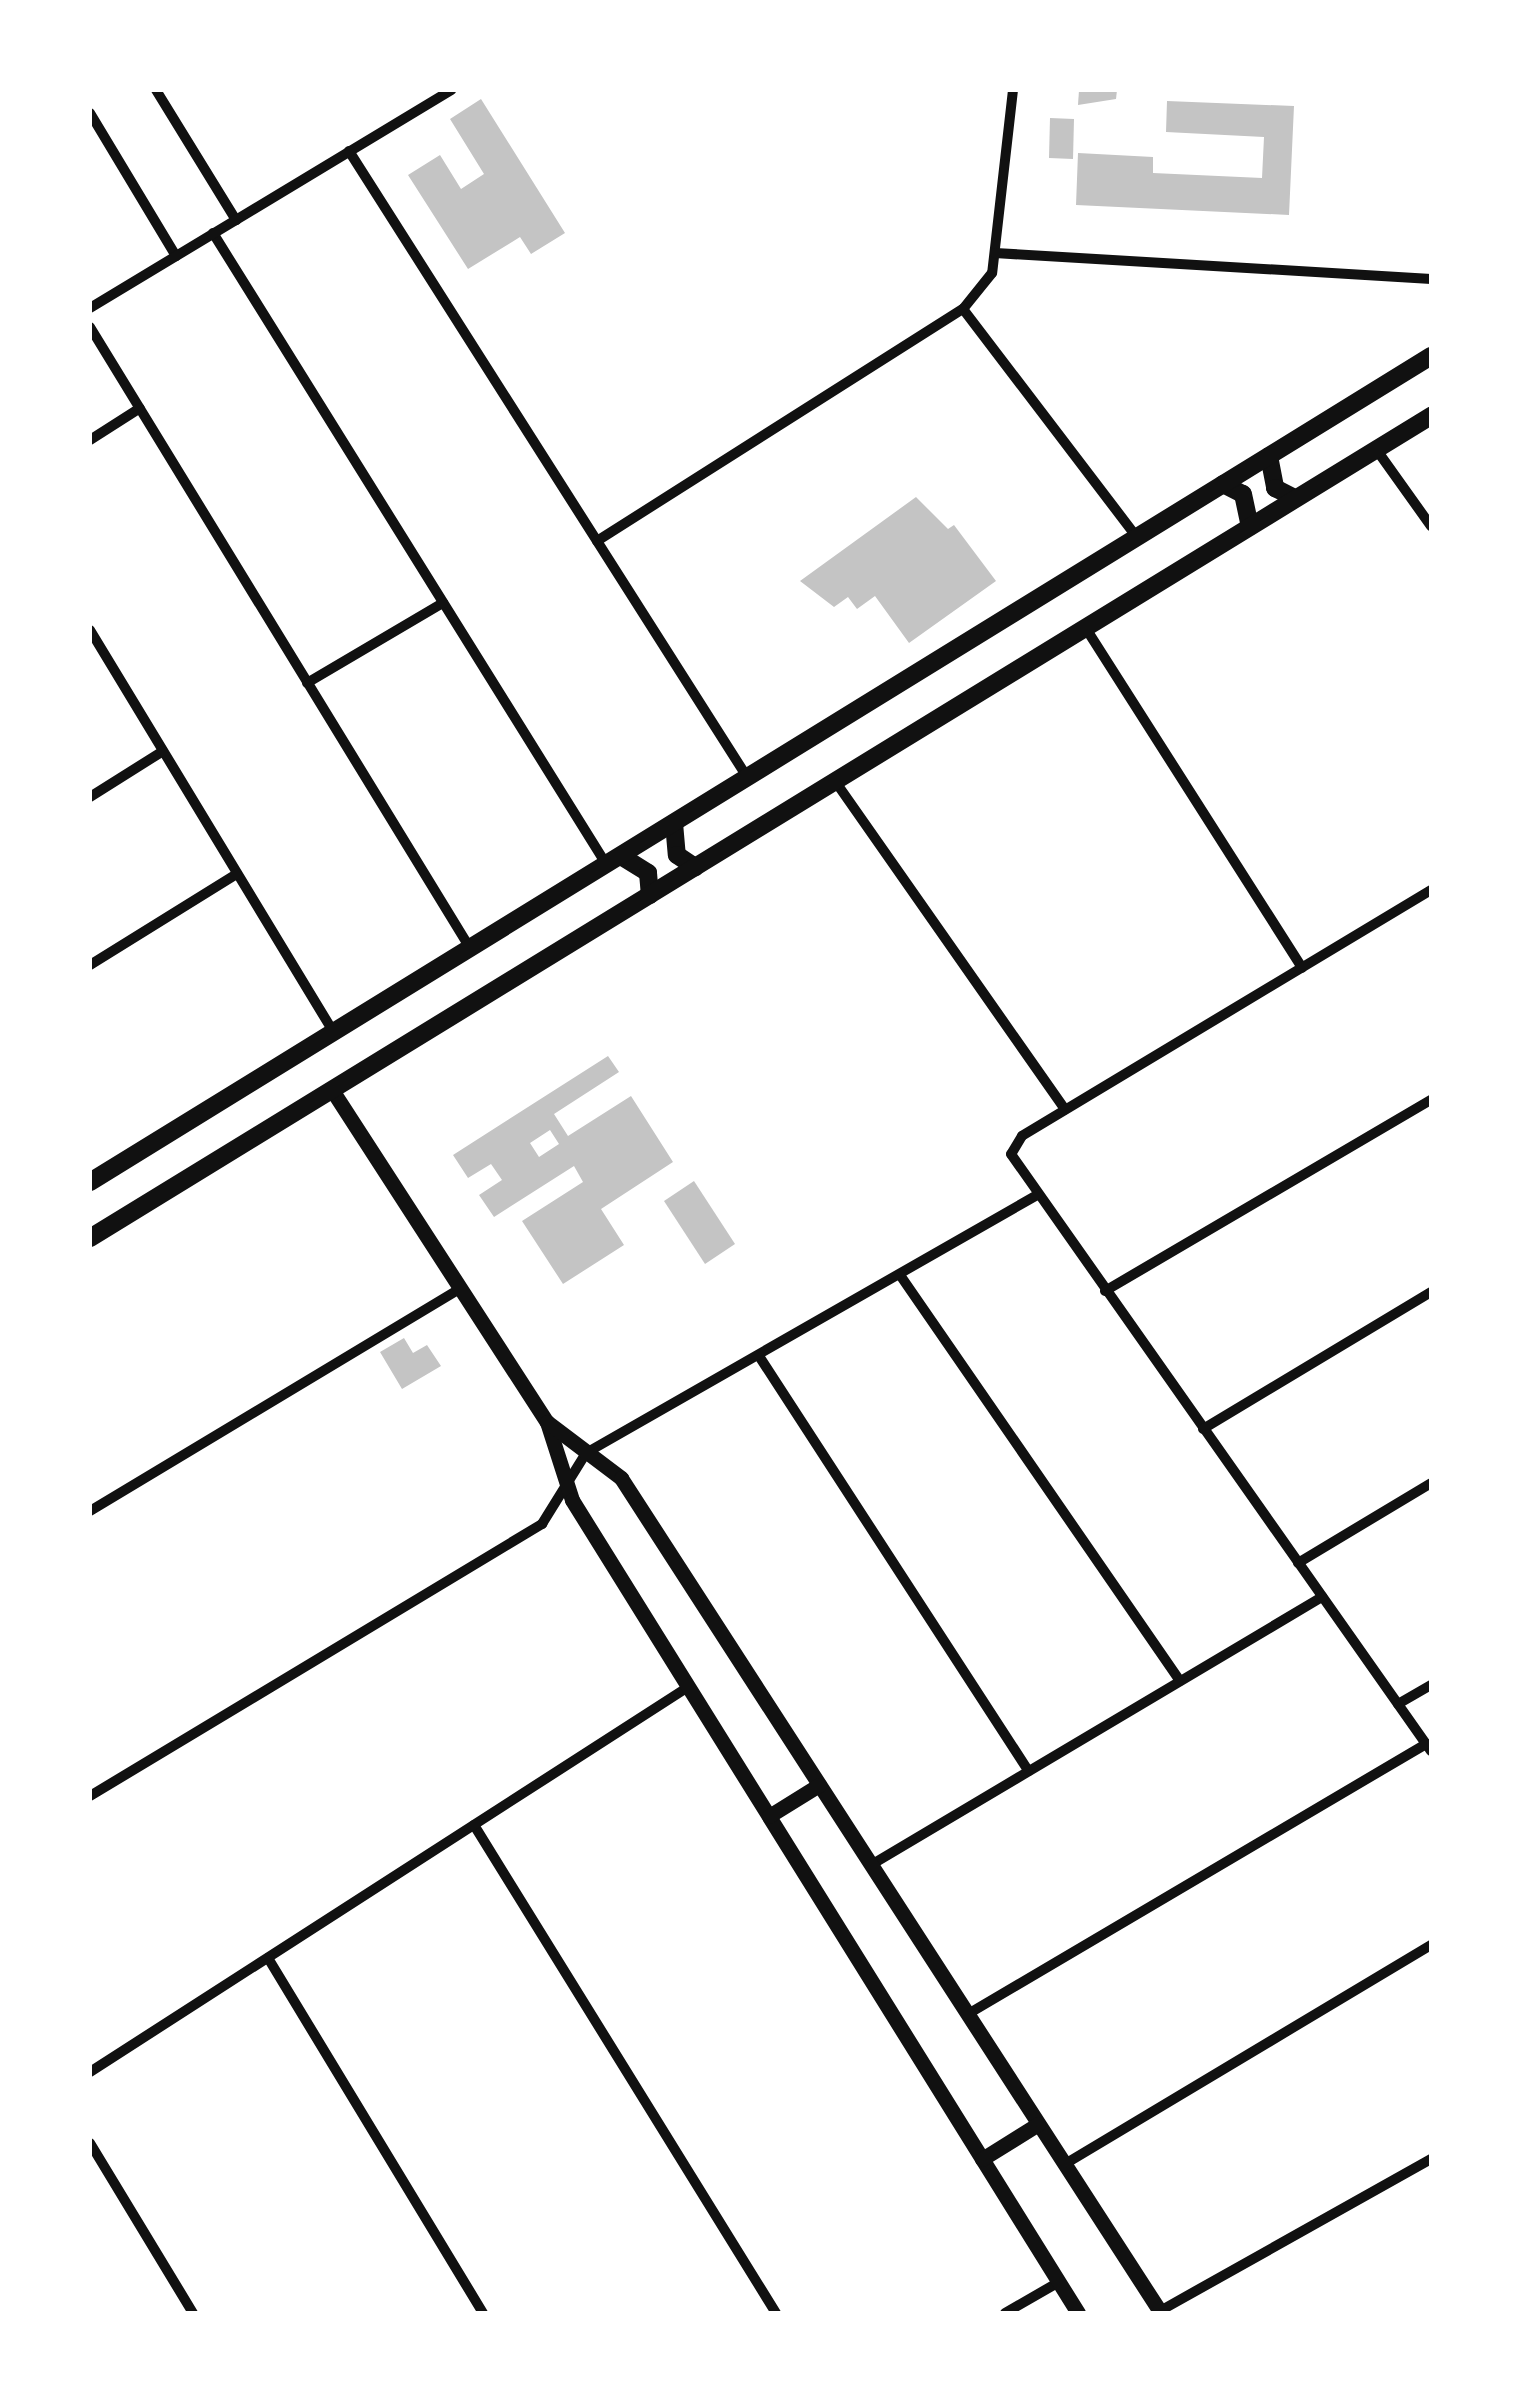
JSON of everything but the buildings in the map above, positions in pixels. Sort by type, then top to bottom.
[{"type":"main road","points":[[90,1182],[1431,356]]},
{"type":"main road","points":[[90,1238],[1431,416]]},
{"type":"main road","points":[[1269,456],[1275,488],[1295,498]]},
{"type":"main road","points":[[1223,484],[1244,494],[1250,526]]},
{"type":"main road","points":[[674,824],[677,855],[695,867]]},
{"type":"main road","points":[[613,860],[648,873],[650,895]]},
{"type":"street","points":[[156,90],[236,220]]},
{"type":"street","points":[[90,308],[451,90]]},
{"type":"street","points":[[597,541],[983,293],[995,253],[1013,90]]},
{"type":"street","points":[[90,113],[176,256]]},
{"type":"street","points":[[349,152],[747,777]]},
{"type":"street","points":[[214,233],[443,602],[613,860]]},
{"type":"street","points":[[995,253],[1431,279]]},
{"type":"street","points":[[963,309],[1136,536]]},
{"type":"street","points":[[90,327],[470,948]]},
{"type":"street","points":[[90,440],[140,408]]},
{"type":"street","points":[[1376,449],[1431,526]]},
{"type":"street","points":[[308,683],[443,602]]},
{"type":"street","points":[[1085,627],[1302,968]]},
{"type":"street","points":[[90,630],[333,1032]]},
{"type":"street","points":[[90,797],[163,751]]},
{"type":"street","points":[[835,780],[1065,1110]]},
{"type":"street","points":[[90,964],[237,874]]},
{"type":"street","points":[[968,2014],[1429,1747],[1036,1196],[1012,1148],[1065,1110],[1431,890]]},
{"type":"street","points":[[332,1090],[547,1422],[564,1482],[1078,2313]]},
{"type":"street","points":[[1104,1291],[1431,1100]]},
{"type":"street","points":[[90,1796],[542,1524],[564,1482],[594,1449],[1036,1196]]},
{"type":"street","points":[[900,1274],[1180,1681]]},
{"type":"street","points":[[90,1510],[460,1289]]},
{"type":"street","points":[[1203,1429],[1431,1292]]},
{"type":"street","points":[[759,1356],[1029,1771]]},
{"type":"street","points":[[547,1422],[594,1449],[819,1785],[1160,2312],[1431,2159]]},
{"type":"street","points":[[1298,1563],[1431,1483]]},
{"type":"street","points":[[871,1865],[1322,1596]]},
{"type":"street","points":[[1398,1704],[1431,1685]]},
{"type":"street","points":[[90,2072],[688,1687]]},
{"type":"street","points":[[769,1816],[819,1785]]},
{"type":"street","points":[[474,1825],[776,2313]]},
{"type":"street","points":[[1065,2164],[1431,1945]]},
{"type":"street","points":[[268,1958],[483,2313]]},
{"type":"street","points":[[982,2159],[1038,2124]]},
{"type":"street","points":[[90,2143],[193,2313]]},
{"type":"street","points":[[1005,2313],[1059,2282]]}]
